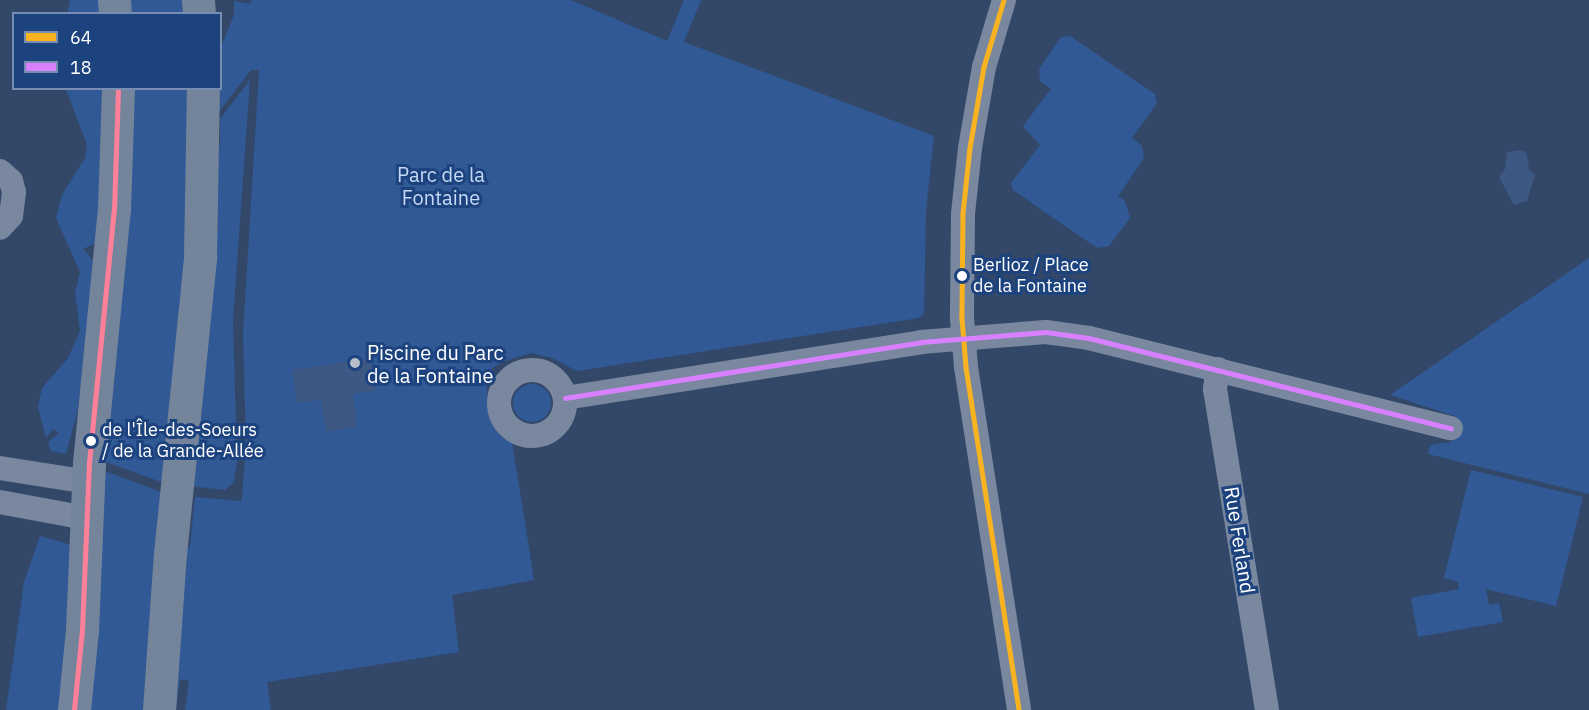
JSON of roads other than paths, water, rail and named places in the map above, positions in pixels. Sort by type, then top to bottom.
[{"type":"street","points":[[1004,0],[984,67],[969,148],[962,247],[963,336],[1019,710]]},
{"type":"street","points":[[74,710],[82,630],[88,482],[111,243],[118,90]]},
{"type":"street","points":[[159,710],[169,566],[200,257],[203,90]]},
{"type":"street","points":[[0,171],[11,181],[14,192],[11,216],[0,228]]},
{"type":"street","points":[[565,398],[963,336],[1063,333],[1218,369],[1451,428]]},
{"type":"street","name":"Rue Ferland","points":[[1218,369],[1215,389],[1267,710]]},
{"type":"street","points":[[0,468],[88,482]]},
{"type":"street","points":[[0,502],[86,518]]},
{"type":"place","name":"Berlioz / Place de la Fontaine","points":[[962,276]]},
{"type":"place","name":"Piscine du Parc de la Fontaine","points":[[355,363]]},
{"type":"place","name":"de l'Île-des-Soeurs / de la Grande-Allée","points":[[91,441]]},
{"type":"park label","name":"Parc de la Fontaine","points":[[441,186]]}]
